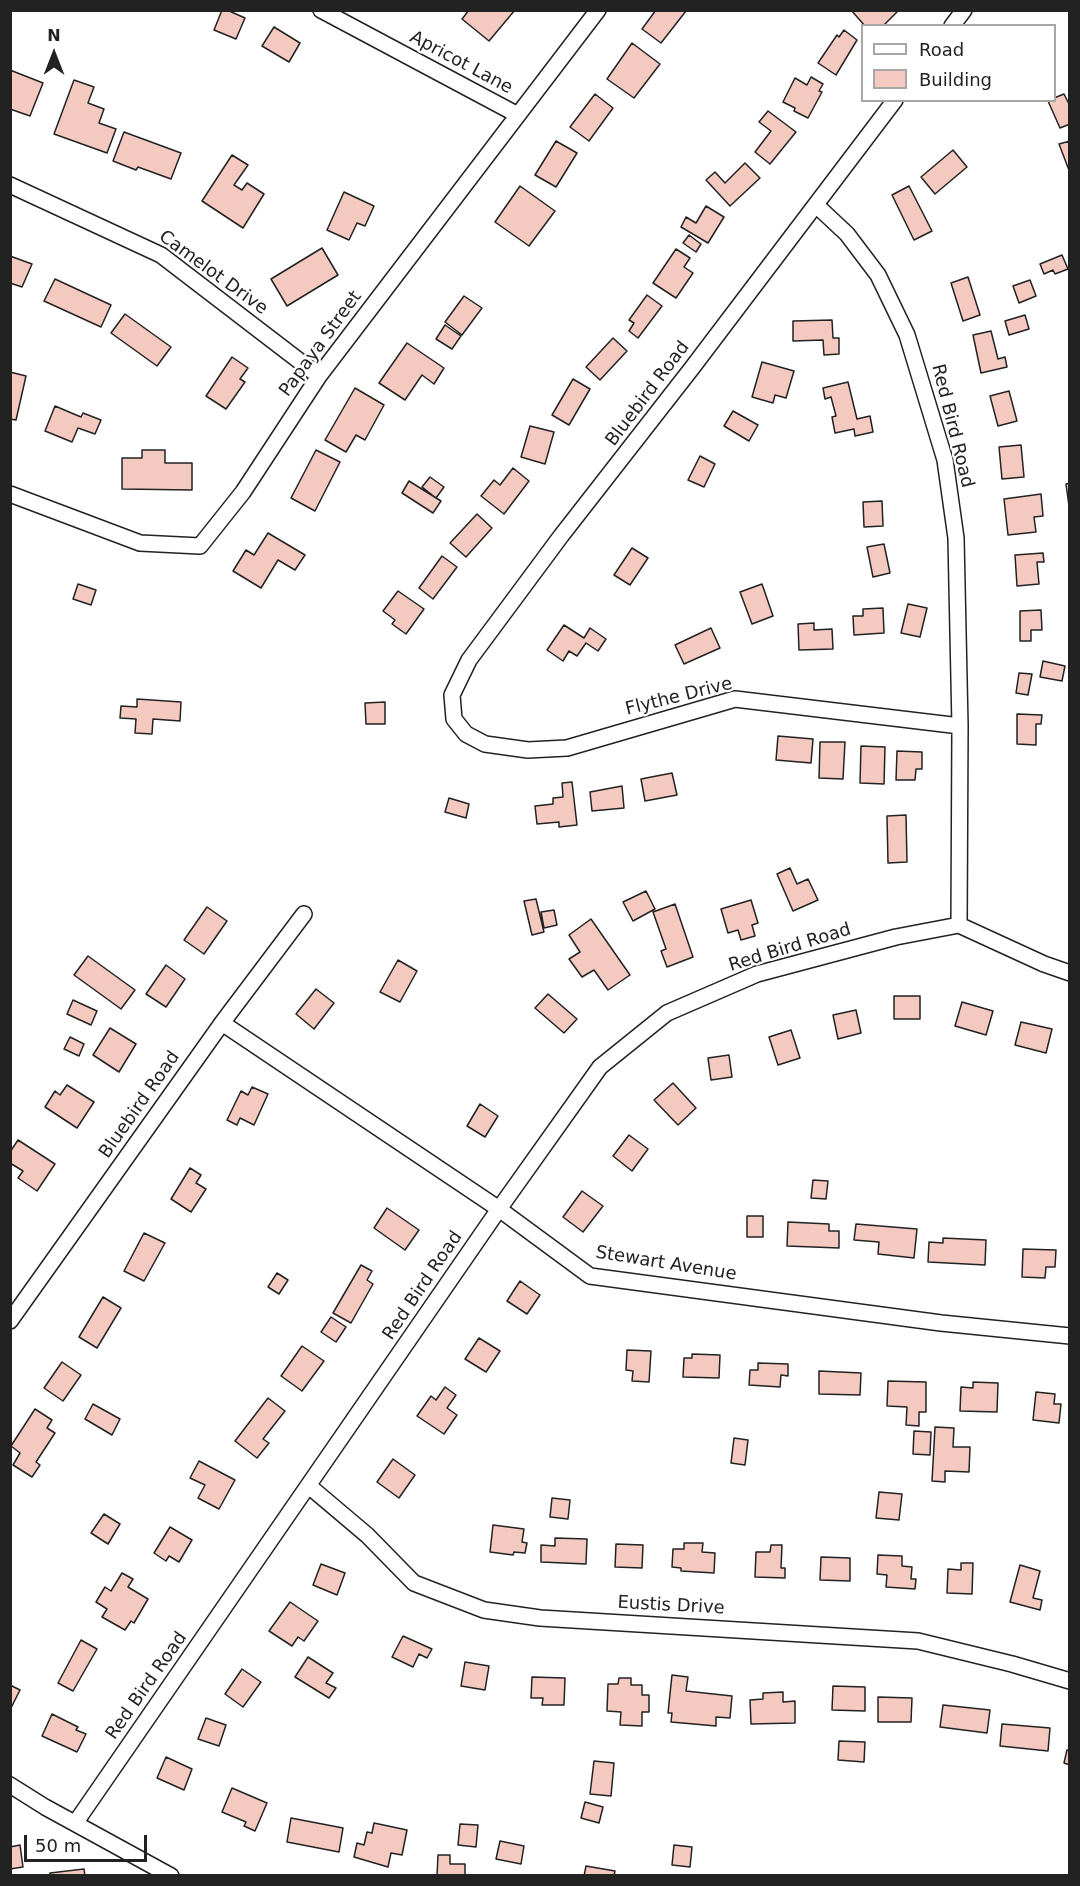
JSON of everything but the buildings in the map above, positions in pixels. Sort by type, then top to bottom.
[{"type":"street","name":"Apricot Lane","points":[[321,10],[518,115]]},
{"type":"street","name":"Papaya Street","points":[[10,494],[140,543],[200,546],[243,492],[319,376],[598,10]]},
{"type":"street","points":[[954,24],[964,10]]},
{"type":"street","name":"Bluebird Road","points":[[454,719],[452,695],[470,660],[561,536],[664,405],[893,102]]},
{"type":"street","name":"Camelot Drive","points":[[10,185],[161,255],[319,376]]},
{"type":"street","name":"Red Bird Road","points":[[76,1822],[499,1209],[600,1067],[667,1013],[757,974],[896,937],[959,925],[960,726],[956,538],[945,460],[907,335],[878,275],[847,234],[816,205]]},
{"type":"street","name":"Flythe Drive","points":[[454,719],[466,734],[485,744],[528,750],[567,748],[735,699],[960,726]]},
{"type":"street","name":"Bluebird Road","points":[[10,1321],[222,1023],[304,914]]},
{"type":"street","points":[[959,925],[1044,964],[1070,973]]},
{"type":"street","name":"Stewart Avenue","points":[[222,1023],[499,1209],[590,1276],[941,1323],[1070,1336]]},
{"type":"street","name":"Eustis Drive","points":[[309,1486],[367,1535],[414,1583],[484,1610],[540,1618],[918,1641],[1070,1681]]},
{"type":"street","points":[[10,1785],[45,1807],[171,1875]]}]
